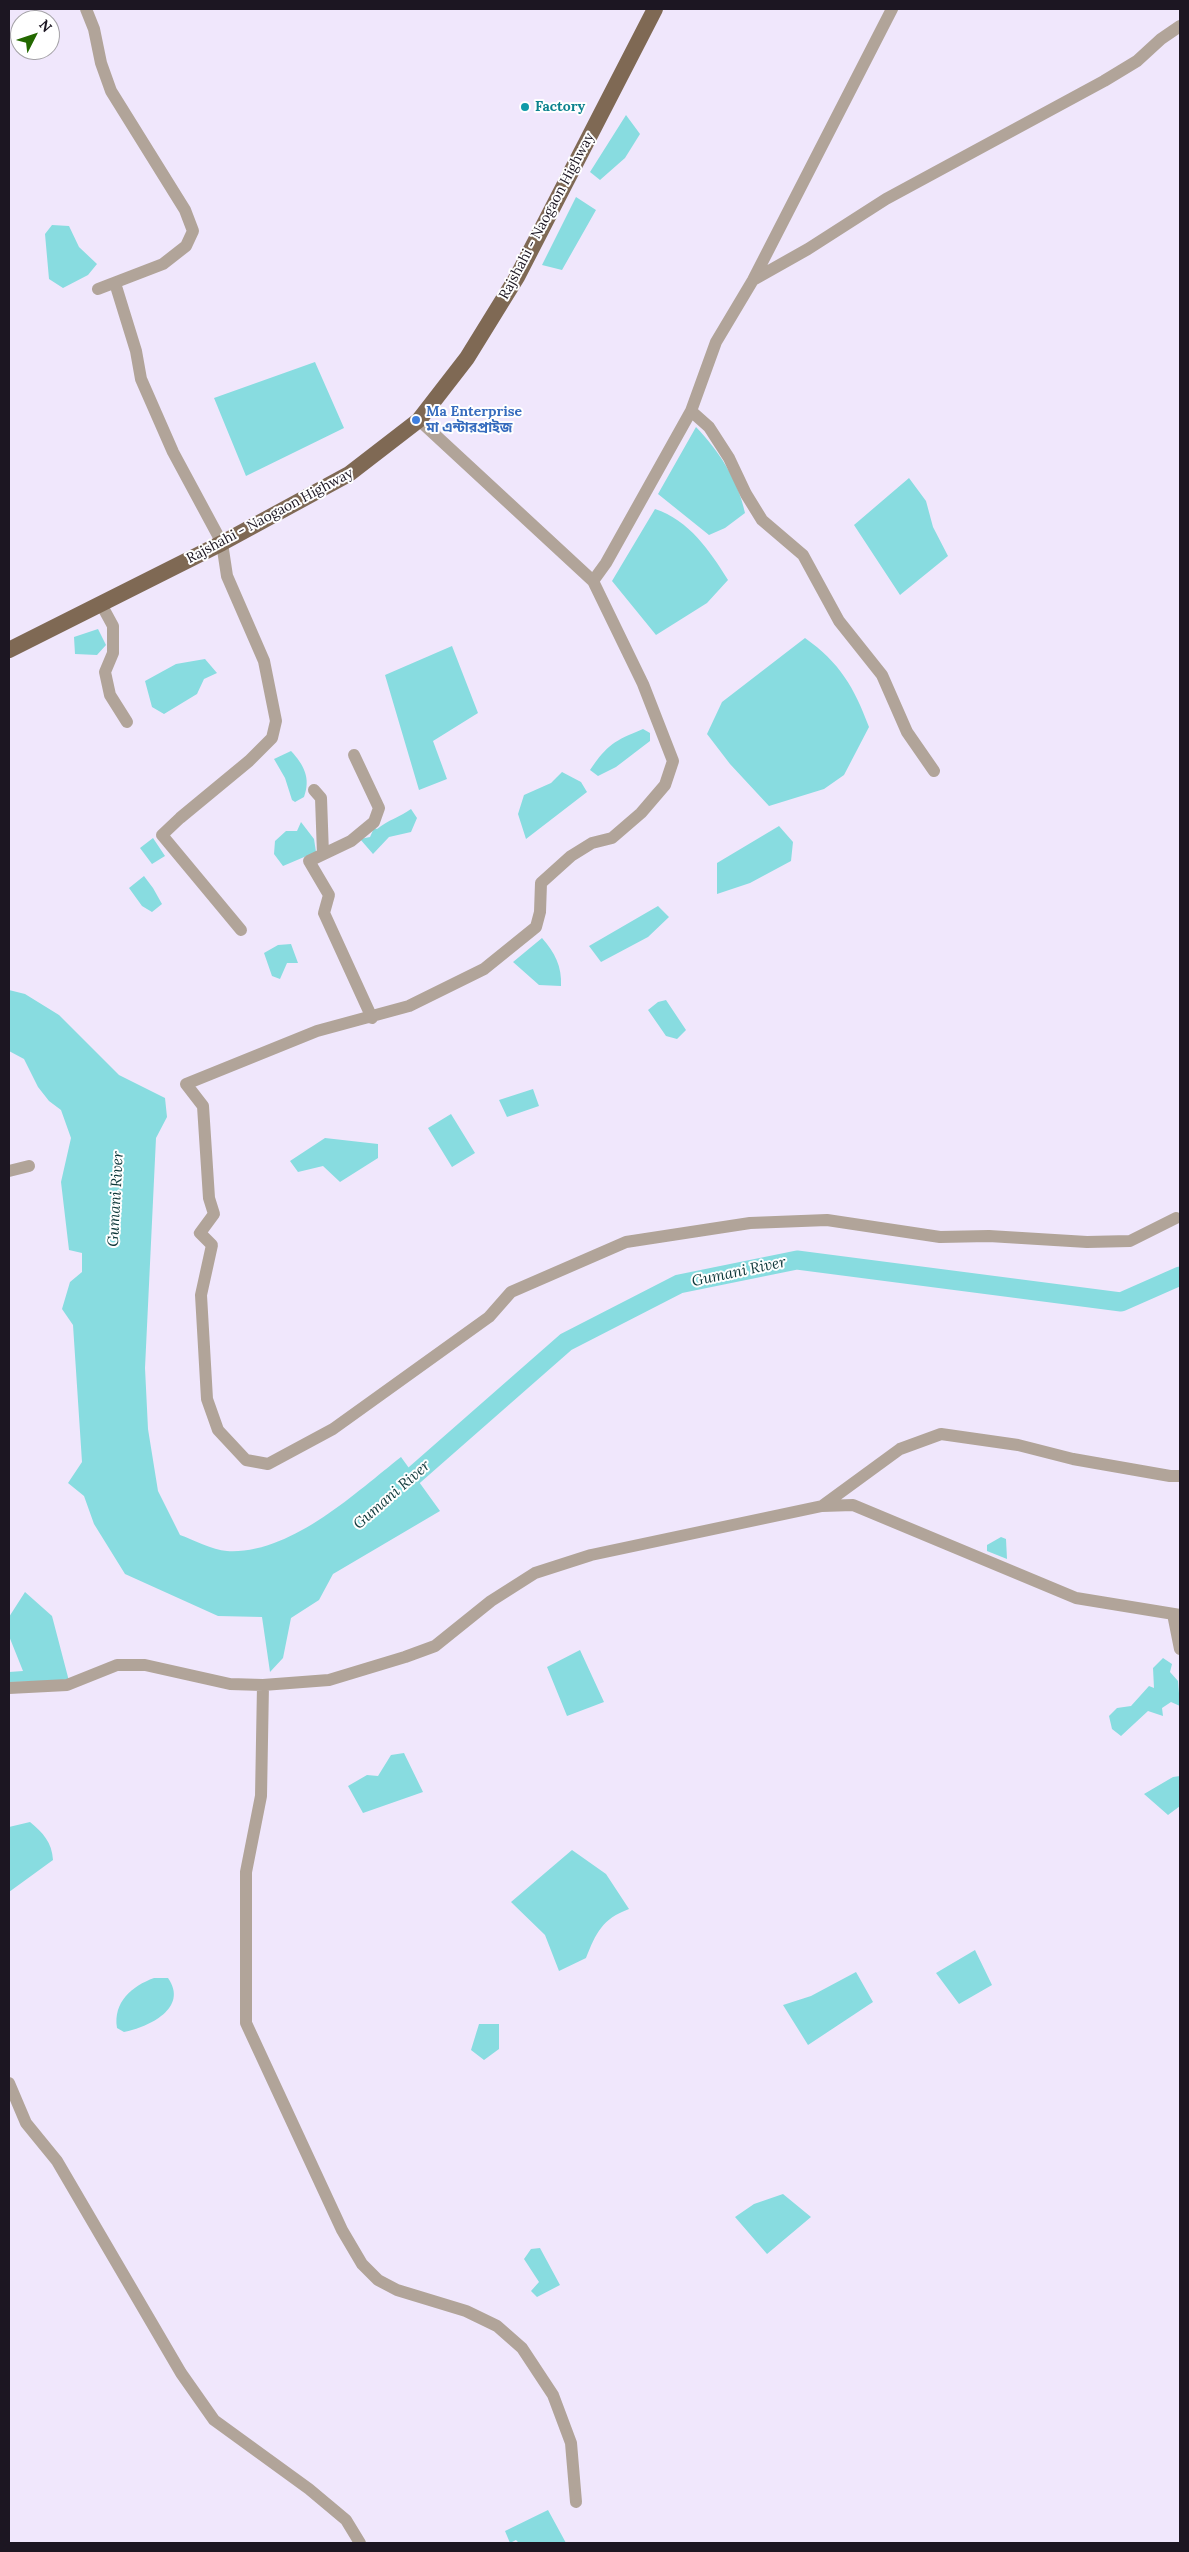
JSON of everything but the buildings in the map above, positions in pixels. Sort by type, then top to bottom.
[{"type":"main road","name":"Rajshahi - Naogaon Highway","points":[[9,650],[222,543],[350,474],[419,420],[467,358],[517,277],[655,9]]},
{"type":"street","points":[[86,9],[94,29],[101,63],[112,91],[180,202],[193,231],[186,246],[163,264],[98,289]]},
{"type":"street","points":[[593,581],[606,563],[691,411],[716,342],[754,280],[892,9]]},
{"type":"street","points":[[754,280],[808,250],[886,199],[1104,81],[1136,61],[1161,39],[1180,26]]},
{"type":"street","points":[[115,283],[136,350],[141,379],[173,452],[222,543],[227,576],[264,660],[276,721],[272,738],[249,761],[180,818],[162,836],[241,930]]},
{"type":"street","points":[[691,411],[709,427],[729,458],[746,494],[762,520],[803,555],[839,621],[882,675],[907,732],[934,771]]},
{"type":"street","points":[[419,420],[593,581],[643,684],[674,761],[665,785],[641,813],[612,838],[592,843],[571,856],[541,883],[540,912],[536,927],[484,969],[409,1006],[317,1032],[186,1084],[204,1106],[209,1198],[214,1214],[200,1233],[212,1245],[201,1295],[206,1399],[218,1430],[246,1460],[268,1464],[333,1429],[489,1317],[511,1292],[626,1242],[750,1223],[827,1220],[940,1236],[989,1236],[1088,1242],[1130,1241],[1176,1218]]},
{"type":"street","points":[[101,604],[113,626],[113,653],[105,672],[110,695],[127,722]]},
{"type":"street","points":[[354,755],[379,808],[374,822],[351,841],[309,861],[329,895],[324,913],[372,1018]]},
{"type":"street","points":[[314,790],[321,798],[323,854]]},
{"type":"street","points":[[9,1171],[29,1166]]},
{"type":"street","points":[[822,1506],[900,1449],[941,1434],[1018,1445],[1072,1459],[1180,1476]]},
{"type":"street","points":[[9,1688],[67,1685],[117,1665],[145,1665],[230,1684],[263,1685],[329,1680],[435,1646],[491,1601],[534,1573],[591,1556],[822,1506],[853,1505],[1076,1598],[1176,1614],[1180,1649]]},
{"type":"street","points":[[263,1685],[261,1796],[246,1872],[246,2023],[342,2230],[362,2264],[378,2280],[397,2290],[466,2311],[498,2326],[522,2348],[553,2395],[571,2443],[576,2502]]},
{"type":"street","points":[[9,2083],[26,2123],[57,2161],[180,2373],[214,2420],[317,2495],[346,2520],[360,2543]]},
{"type":"water","points":[[626,115],[640,134],[625,158],[600,180],[590,172]]},
{"type":"water","points":[[576,197],[596,210],[562,270],[542,265]]},
{"type":"water","points":[[52,225],[69,226],[79,247],[97,264],[88,275],[63,288],[49,279],[45,234]]},
{"type":"water","points":[[315,362],[344,428],[246,476],[214,398]]},
{"type":"water","points":[[696,427],[720,456],[738,489],[745,513],[725,528],[709,535],[658,494]]},
{"type":"water","points":[[909,478],[926,501],[933,527],[948,556],[900,595],[854,525]]},
{"type":"water","points":[[655,509],[678,521],[698,538],[728,580],[707,603],[656,635],[612,581]]},
{"type":"water","points":[[98,629],[106,645],[97,655],[75,654],[74,637]]},
{"type":"water","points":[[805,638],[837,667],[858,700],[869,727],[844,775],[824,789],[769,806],[730,764],[707,734],[722,702]]},
{"type":"water","points":[[452,646],[478,713],[433,741],[447,779],[419,790],[385,675]]},
{"type":"water","points":[[205,659],[217,673],[204,679],[197,694],[164,714],[152,707],[145,681],[176,664]]},
{"type":"water","points":[[643,729],[650,733],[650,741],[616,767],[598,776],[590,770],[612,744]]},
{"type":"water","points":[[291,751],[303,767],[307,784],[304,797],[295,802],[292,800],[285,778],[274,759]]},
{"type":"water","points":[[562,772],[581,782],[587,792],[526,839],[518,814],[524,795],[551,783]]},
{"type":"water","points":[[411,809],[417,818],[411,832],[389,837],[373,854],[360,839],[370,837],[374,828],[377,829]]},
{"type":"water","points":[[301,822],[314,839],[316,852],[283,866],[274,854],[275,841],[286,831],[297,831]]},
{"type":"water","points":[[779,826],[793,842],[791,861],[750,883],[717,894],[717,863]]},
{"type":"water","points":[[153,838],[165,856],[152,864],[140,848]]},
{"type":"water","points":[[144,876],[162,904],[152,912],[142,906],[129,888]]},
{"type":"water","points":[[658,906],[669,917],[648,937],[601,962],[589,946]]},
{"type":"water","points":[[542,938],[557,960],[561,986],[539,985],[513,962]]},
{"type":"water","points":[[291,944],[298,963],[287,963],[280,979],[272,976],[264,953],[278,945]]},
{"type":"water","points":[[9,990],[25,994],[59,1015],[119,1075],[165,1098],[167,1117],[156,1138],[145,1368],[148,1429],[158,1491],[180,1535],[209,1547],[227,1551],[251,1550],[274,1543],[298,1533],[320,1519],[401,1457],[440,1511],[333,1574],[319,1600],[291,1618],[283,1658],[270,1672],[262,1617],[218,1616],[125,1574],[94,1524],[84,1496],[68,1483],[82,1462],[73,1325],[62,1309],[70,1282],[82,1272],[82,1253],[69,1250],[61,1182],[71,1138],[61,1110],[49,1101],[38,1087],[24,1059],[9,1051]]},
{"type":"water","points":[[666,1000],[686,1030],[677,1039],[666,1036],[648,1010],[658,1002]]},
{"type":"water","points":[[533,1089],[539,1106],[507,1117],[499,1100]]},
{"type":"water","points":[[451,1114],[475,1153],[452,1167],[428,1128]]},
{"type":"water","points":[[325,1138],[378,1144],[378,1158],[340,1182],[323,1166],[298,1172],[290,1161]]},
{"type":"water","points":[[1001,1537],[1006,1539],[1007,1559],[987,1551],[987,1545]]},
{"type":"water","points":[[25,1592],[52,1616],[69,1681],[9,1682],[9,1672],[23,1671],[9,1636],[9,1617]]},
{"type":"water","points":[[580,1650],[604,1702],[567,1716],[547,1667]]},
{"type":"water","points":[[1163,1658],[1172,1664],[1170,1672],[1178,1681],[1180,1706],[1171,1702],[1162,1708],[1163,1716],[1148,1711],[1121,1736],[1112,1729],[1109,1716],[1117,1708],[1131,1706],[1149,1686],[1154,1688],[1153,1668]]},
{"type":"water","points":[[404,1753],[423,1792],[363,1813],[348,1786],[367,1775],[378,1776],[391,1755]]},
{"type":"water","points":[[1180,1776],[1180,1806],[1168,1815],[1144,1794],[1173,1777]]},
{"type":"water","points":[[30,1822],[46,1838],[51,1848],[53,1860],[9,1892],[9,1827]]},
{"type":"water","points":[[572,1850],[606,1874],[629,1909],[606,1922],[593,1941],[586,1958],[559,1971],[545,1935],[511,1902]]},
{"type":"water","points":[[975,1950],[992,1985],[959,2004],[936,1973]]},
{"type":"water","points":[[856,1972],[873,2002],[808,2045],[783,2005],[811,1996]]},
{"type":"water","points":[[154,1978],[168,1978],[173,1989],[174,1998],[170,2007],[154,2021],[144,2026],[124,2032],[117,2028],[118,2010],[126,1996],[138,1986]]},
{"type":"water","points":[[479,2024],[499,2024],[499,2049],[484,2060],[471,2050]]},
{"type":"water","points":[[783,2194],[811,2217],[767,2254],[735,2217],[754,2204]]},
{"type":"water","points":[[540,2248],[560,2285],[537,2297],[531,2291],[539,2282],[524,2259],[531,2249]]},
{"type":"water","points":[[548,2510],[566,2543],[519,2543],[516,2540],[510,2543],[505,2531]]},
{"type":"waterway","name":"Gumani River","points":[[395,1492],[566,1342],[679,1284],[797,1260],[1121,1302],[1180,1276]]},
{"type":"place","name":"Factory","points":[[525,107]]},
{"type":"place","name":"Ma Enterprise মা এন্টারপ্রাইজ","points":[[416,420]]}]
